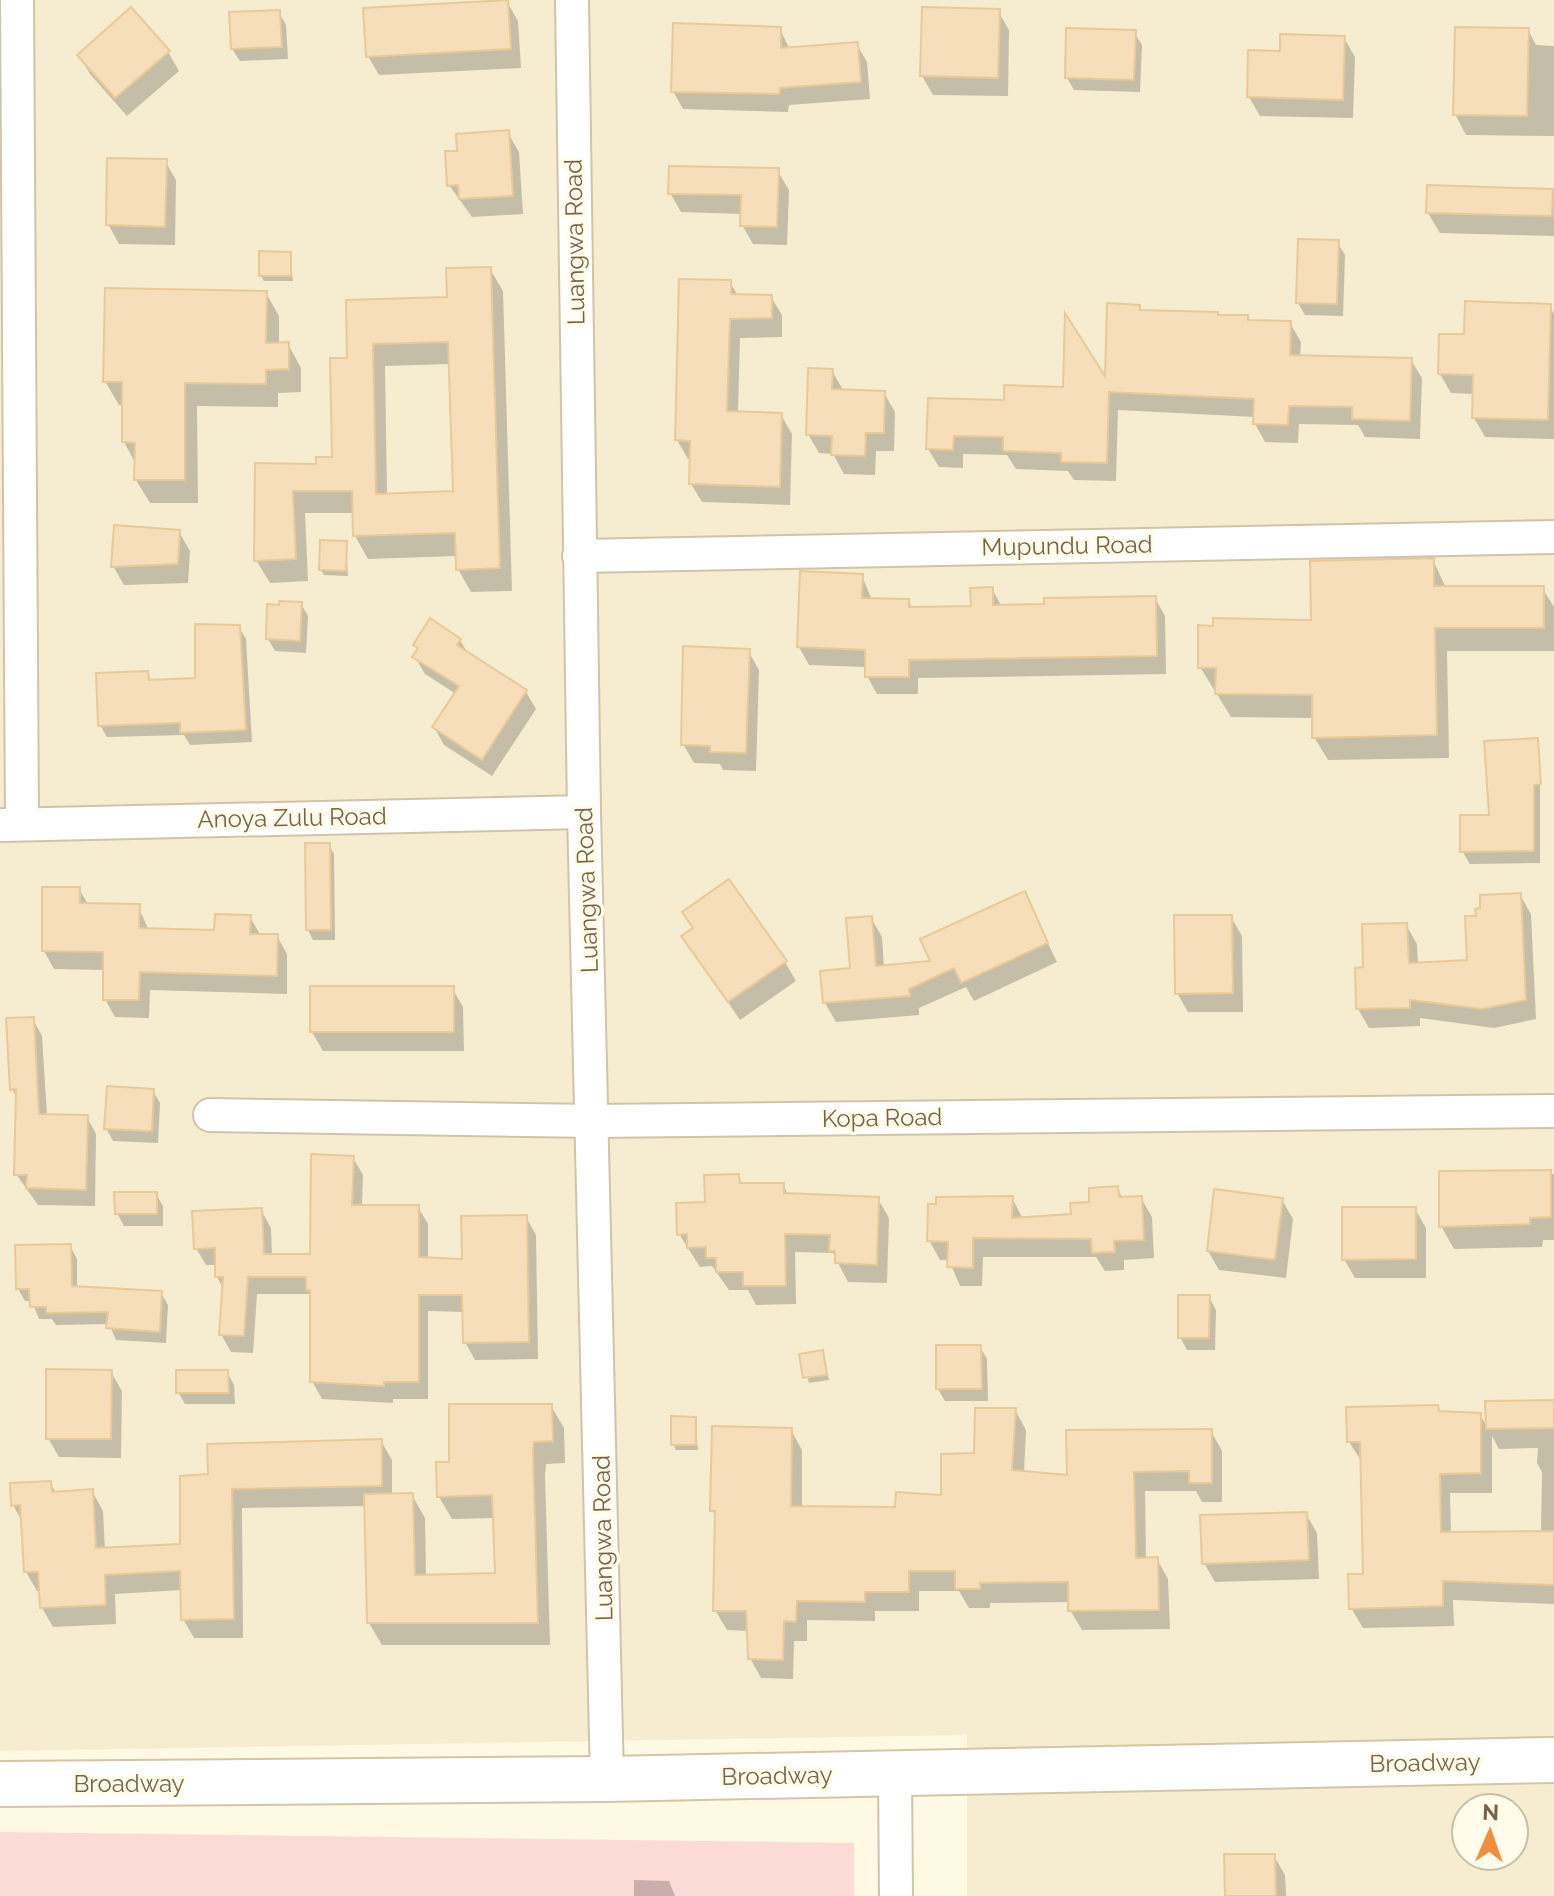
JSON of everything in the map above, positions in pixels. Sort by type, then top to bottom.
[{"type":"main road","name":"Broadway","points":[[0,1784],[607,1779],[1554,1760]]},
{"type":"street","points":[[11,825],[17,0]]},
{"type":"street","name":"Luangwa Road","points":[[572,0],[584,812],[594,1121],[607,1779]]},
{"type":"street","name":"Mupundu Road","points":[[579,556],[1554,537]]},
{"type":"street","name":"Anoya Zulu Road","points":[[11,825],[584,812]]},
{"type":"street","name":"Kopa Road","points":[[210,1115],[594,1121],[1554,1111]]},
{"type":"street","points":[[895,1773],[896,1896]]},
{"type":"shaded area","points":[[0,0],[1554,0],[1554,1896],[967,1896],[967,1735],[0,1751]]},
{"type":"shaded area","points":[[0,1832],[854,1843],[854,1896],[0,1896]]},
{"type":"building","points":[[508,0],[511,49],[366,57],[363,8]]},
{"type":"building","points":[[131,7],[170,51],[115,98],[77,55]]},
{"type":"building","points":[[922,7],[1000,9],[998,78],[920,76]]},
{"type":"building","points":[[280,10],[282,47],[231,49],[229,12]]},
{"type":"building","points":[[673,23],[781,27],[781,48],[858,42],[861,82],[780,88],[779,94],[671,92]]},
{"type":"building","points":[[1455,27],[1529,28],[1527,116],[1453,115]]},
{"type":"building","points":[[1066,28],[1136,30],[1134,80],[1065,78]]},
{"type":"building","points":[[1280,34],[1345,36],[1343,100],[1247,97],[1248,50],[1280,51]]},
{"type":"building","points":[[509,130],[513,196],[459,199],[458,185],[447,186],[445,151],[457,151],[456,134]]},
{"type":"building","points":[[107,158],[167,159],[165,227],[106,225]]},
{"type":"building","points":[[669,166],[779,168],[777,227],[740,226],[741,195],[668,194]]},
{"type":"building","points":[[1427,185],[1553,189],[1552,216],[1426,213]]},
{"type":"building","points":[[1298,239],[1339,240],[1337,304],[1296,303]]},
{"type":"building","points":[[259,251],[291,252],[291,276],[259,276]]},
{"type":"building","points":[[491,267],[500,568],[456,570],[455,533],[353,536],[352,491],[293,491],[296,559],[254,561],[255,463],[316,464],[316,457],[332,457],[330,358],[347,358],[346,300],[447,297],[446,268]],"holes":[[[448,342],[453,491],[376,494],[373,344]]]},
{"type":"building","points":[[679,279],[731,280],[731,294],[772,295],[772,318],[730,319],[727,411],[782,413],[780,487],[689,484],[690,441],[675,440]]},
{"type":"building","points":[[105,288],[267,291],[266,343],[289,342],[289,369],[266,370],[266,384],[185,383],[185,480],[134,480],[135,443],[122,442],[122,382],[103,382]]},
{"type":"building","points":[[1465,301],[1551,304],[1548,420],[1472,418],[1473,375],[1438,374],[1439,334],[1464,334]]},
{"type":"building","points":[[1107,303],[1140,305],[1140,310],[1218,312],[1218,315],[1248,315],[1248,320],[1291,321],[1290,355],[1412,358],[1410,421],[1352,419],[1352,407],[1289,406],[1288,425],[1253,424],[1254,399],[1109,392],[1107,463],[1061,462],[1061,453],[1003,451],[1003,437],[954,436],[953,450],[926,449],[928,398],[1004,400],[1004,385],[1063,387],[1065,313],[1105,376]]},
{"type":"building","points":[[808,368],[833,369],[832,389],[885,391],[884,433],[866,433],[865,456],[831,455],[832,436],[806,435]]},
{"type":"building","points":[[114,525],[180,530],[178,564],[111,567]]},
{"type":"building","points":[[320,540],[347,541],[346,571],[319,570]]},
{"type":"building","points":[[1434,558],[1434,586],[1544,586],[1544,628],[1435,628],[1437,735],[1312,738],[1312,695],[1215,694],[1216,668],[1198,668],[1198,625],[1213,626],[1213,618],[1311,620],[1310,561]]},
{"type":"building","points":[[800,571],[863,574],[862,598],[909,599],[909,607],[971,606],[970,588],[993,587],[993,605],[1044,604],[1044,598],[1156,596],[1157,656],[909,660],[909,677],[865,677],[865,650],[797,647]]},
{"type":"building","points":[[279,601],[302,602],[300,641],[266,639],[267,604],[279,605]]},
{"type":"building","points":[[430,618],[461,639],[457,645],[527,690],[482,760],[432,727],[459,686],[412,657],[418,648],[413,645]]},
{"type":"building","points":[[195,624],[240,625],[246,730],[180,733],[180,723],[98,726],[96,673],[148,671],[149,680],[195,678]]},
{"type":"building","points":[[683,646],[750,649],[746,753],[710,752],[710,746],[681,745]]},
{"type":"building","points":[[1538,738],[1541,784],[1534,785],[1534,851],[1460,852],[1460,815],[1489,815],[1484,741]]},
{"type":"building","points":[[305,843],[330,843],[331,930],[306,930]]},
{"type":"building","points":[[729,879],[787,961],[728,1002],[681,936],[693,928],[682,912]]},
{"type":"building","points":[[42,887],[80,887],[80,903],[140,904],[139,928],[214,930],[215,914],[251,915],[250,934],[278,934],[277,976],[140,972],[139,1000],[103,1000],[103,952],[42,951]]},
{"type":"building","points":[[1025,891],[1048,943],[961,983],[954,968],[909,989],[910,996],[823,1003],[820,971],[850,968],[846,918],[872,916],[876,966],[930,961],[920,939]]},
{"type":"building","points":[[1521,893],[1526,1000],[1482,1009],[1410,1000],[1410,1008],[1356,1009],[1355,968],[1363,967],[1362,924],[1407,923],[1409,963],[1467,960],[1465,916],[1476,916],[1475,909],[1480,908],[1480,895]]},
{"type":"building","points":[[1174,915],[1232,915],[1233,993],[1175,994]]},
{"type":"building","points":[[310,986],[454,986],[454,1032],[310,1032]]},
{"type":"building","points":[[34,1017],[39,1114],[88,1115],[86,1190],[26,1188],[27,1175],[14,1175],[16,1089],[10,1090],[6,1018]]},
{"type":"building","points":[[107,1086],[154,1089],[152,1131],[104,1129]]},
{"type":"building","points":[[311,1154],[354,1156],[352,1205],[419,1205],[419,1257],[462,1259],[461,1216],[527,1215],[529,1342],[463,1343],[462,1295],[419,1295],[419,1382],[384,1382],[384,1386],[310,1382],[310,1290],[306,1290],[306,1277],[248,1277],[244,1336],[219,1335],[223,1277],[215,1277],[215,1248],[194,1249],[192,1211],[262,1208],[264,1254],[310,1254]]},
{"type":"building","points":[[1551,1170],[1551,1217],[1530,1218],[1530,1224],[1439,1227],[1439,1171]]},
{"type":"building","points":[[739,1174],[740,1183],[784,1183],[784,1193],[879,1197],[877,1265],[835,1263],[835,1251],[829,1251],[830,1235],[785,1234],[786,1286],[743,1286],[743,1272],[716,1272],[716,1258],[706,1258],[706,1247],[687,1248],[687,1234],[677,1235],[676,1203],[705,1202],[704,1175]]},
{"type":"building","points":[[1118,1186],[1119,1197],[1142,1196],[1144,1240],[1114,1241],[1115,1252],[1092,1253],[1091,1239],[973,1238],[973,1268],[947,1267],[948,1242],[927,1241],[928,1204],[936,1204],[936,1197],[1013,1196],[1012,1218],[1071,1214],[1070,1203],[1089,1202],[1089,1188]]},
{"type":"building","points":[[1214,1189],[1283,1198],[1275,1260],[1207,1251]]},
{"type":"building","points":[[114,1192],[157,1192],[157,1214],[115,1214]]},
{"type":"building","points":[[1342,1207],[1416,1207],[1416,1259],[1342,1260]]},
{"type":"building","points":[[71,1244],[72,1286],[162,1291],[160,1332],[106,1328],[108,1312],[46,1313],[46,1307],[30,1307],[29,1289],[16,1289],[15,1245]]},
{"type":"building","points":[[1178,1295],[1210,1295],[1209,1338],[1178,1338]]},
{"type":"building","points":[[936,1345],[981,1345],[982,1389],[936,1389]]},
{"type":"building","points":[[823,1350],[827,1375],[803,1378],[799,1354]]},
{"type":"building","points":[[46,1369],[112,1370],[111,1439],[46,1439]]},
{"type":"building","points":[[176,1370],[228,1370],[229,1393],[176,1393]]},
{"type":"building","points":[[1554,1400],[1554,1428],[1486,1429],[1485,1401]]},
{"type":"building","points":[[449,1404],[552,1404],[553,1441],[534,1442],[533,1451],[538,1623],[367,1623],[364,1494],[413,1493],[415,1575],[495,1573],[492,1495],[437,1497],[436,1462],[449,1462]]},
{"type":"building","points":[[1438,1405],[1439,1411],[1481,1413],[1481,1473],[1440,1474],[1441,1532],[1554,1531],[1554,1585],[1443,1581],[1443,1606],[1349,1609],[1348,1574],[1363,1574],[1360,1442],[1347,1442],[1346,1407]]},
{"type":"building","points":[[975,1408],[1016,1408],[1012,1470],[1067,1475],[1066,1430],[1212,1429],[1212,1483],[1189,1483],[1189,1471],[1134,1472],[1136,1558],[1158,1557],[1159,1610],[1068,1611],[1068,1582],[980,1583],[980,1589],[955,1589],[955,1571],[909,1571],[909,1592],[865,1592],[865,1602],[797,1601],[796,1622],[784,1621],[783,1660],[748,1659],[746,1611],[713,1611],[715,1511],[710,1511],[712,1426],[792,1428],[791,1506],[895,1507],[896,1492],[941,1495],[941,1454],[974,1453]]},
{"type":"building","points":[[671,1416],[696,1417],[696,1445],[671,1445]]},
{"type":"building","points":[[382,1439],[382,1486],[232,1489],[234,1619],[181,1620],[180,1571],[105,1575],[106,1605],[40,1608],[38,1572],[24,1572],[20,1505],[11,1506],[10,1483],[51,1481],[52,1492],[93,1489],[96,1548],[180,1544],[180,1476],[208,1474],[207,1444]]},
{"type":"building","points":[[1307,1512],[1309,1560],[1202,1564],[1200,1515]]},
{"type":"building","points":[[1224,1854],[1275,1854],[1276,1896],[1225,1896]]}]
